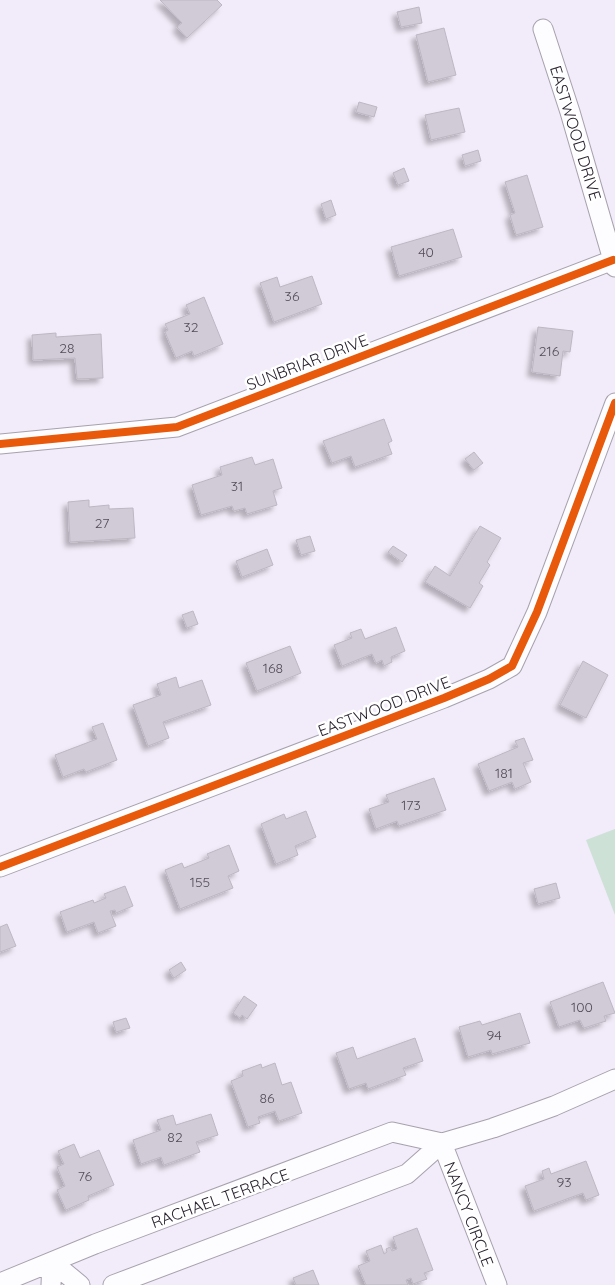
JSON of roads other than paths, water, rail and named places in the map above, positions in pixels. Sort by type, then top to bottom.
[{"type":"street","name":"EASTWOOD DRIVE","points":[[543,29],[570,112],[614,263]]},
{"type":"street","name":"SUNBRIAR DRIVE","points":[[0,444],[177,427],[614,263]]},
{"type":"street","name":"EASTWOOD DRIVE","points":[[0,867],[444,698],[489,679],[512,666],[537,612],[615,403]]},
{"type":"street","points":[[113,1285],[407,1174],[442,1143],[554,1106],[615,1079]]},
{"type":"street","name":"RACHAEL TERRACE","points":[[0,1283],[95,1244],[392,1132],[442,1143]]},
{"type":"street","name":"NANCY CIRCLE","points":[[442,1143],[497,1285]]},
{"type":"street","points":[[51,1285],[52,1262]]},
{"type":"street","points":[[52,1262],[80,1285]]}]
